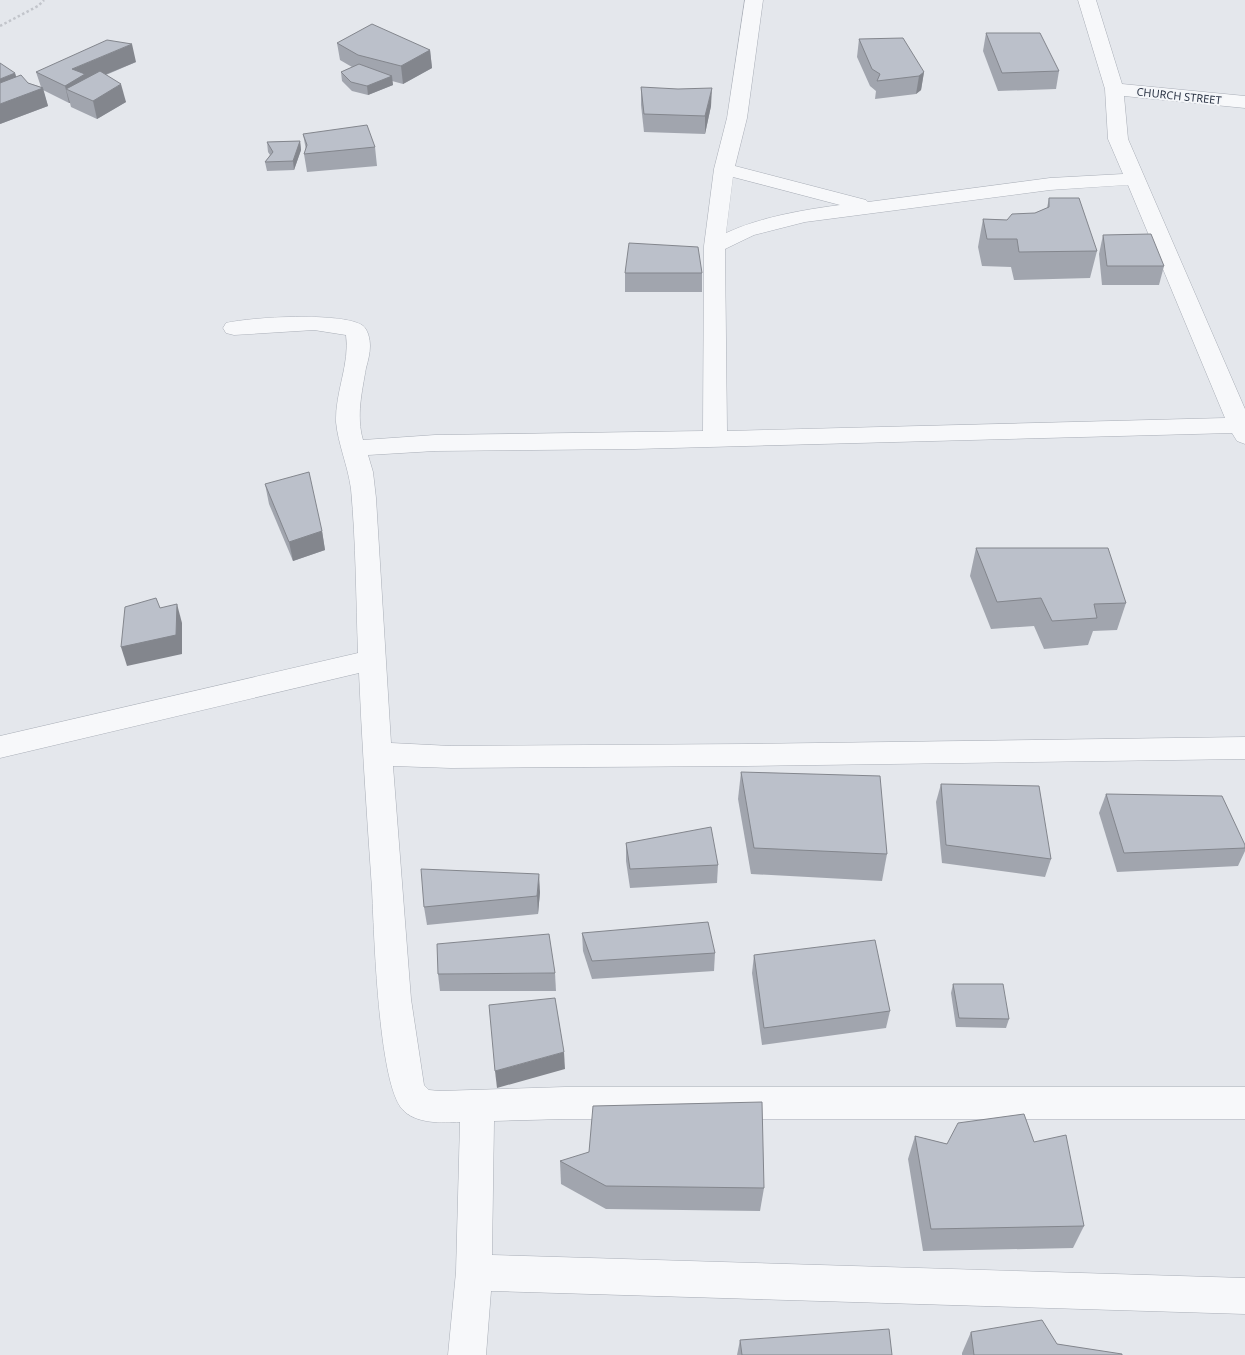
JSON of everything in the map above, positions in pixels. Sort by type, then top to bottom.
[{"type":"street","points":[[715,438],[714,246],[724,168],[737,118],[754,0]]},
{"type":"street","points":[[355,448],[436,443],[1243,430],[1118,139],[1114,89],[1087,0]]},
{"type":"street","name":"CHURCH STREET","points":[[1114,89],[1245,102]]},
{"type":"street","points":[[724,168],[870,206]]},
{"type":"street","points":[[714,246],[747,232],[804,216],[1050,184],[1135,180]]},
{"type":"street","points":[[234,328],[342,326],[350,328],[357,333],[359,347],[349,397],[348,432],[355,448],[361,472],[364,498],[372,660],[395,999],[408,1089],[414,1100],[423,1104],[440,1107],[565,1103],[1245,1103]]},
{"type":"street","points":[[0,747],[372,660]]},
{"type":"street","points":[[378,754],[451,757],[746,755],[1245,748]]},
{"type":"street","points":[[467,1355],[474,1272],[477,1105]]},
{"type":"street","points":[[474,1272],[1245,1296]]},
{"type":"path","points":[[0,26],[38,6],[44,0]]},
{"type":"building","points":[[372,24],[430,50],[401,66],[358,55],[337,43]]},
{"type":"building","points":[[986,33],[1040,33],[1059,71],[1002,73]]},
{"type":"building","points":[[903,38],[924,72],[919,76],[877,81],[880,74],[872,69],[859,39]]},
{"type":"building","points":[[107,40],[132,44],[72,69],[85,74],[65,86],[36,72]]},
{"type":"building","points":[[0,63],[15,73],[0,79]]},
{"type":"building","points":[[359,64],[392,76],[367,86],[351,82],[341,72]]},
{"type":"building","points":[[100,71],[121,84],[93,101],[66,89]]},
{"type":"building","points":[[21,75],[28,83],[43,88],[0,104],[0,83]]},
{"type":"building","points":[[641,87],[712,88],[705,116],[644,114]]},
{"type":"building","points":[[367,125],[375,147],[304,154],[307,145],[303,134]]},
{"type":"building","points":[[300,141],[293,161],[265,162],[273,152],[267,142]]},
{"type":"building","points":[[1049,198],[1079,198],[1097,251],[1019,252],[1017,239],[987,239],[983,219],[1007,220],[1012,214],[1035,213],[1049,207]]},
{"type":"building","points":[[1151,234],[1164,266],[1107,266],[1103,235]]},
{"type":"building","points":[[629,243],[698,247],[702,273],[625,273]]},
{"type":"building","points":[[309,472],[322,531],[289,542],[265,484]]},
{"type":"building","points":[[976,548],[1108,548],[1126,603],[1094,604],[1097,618],[1052,621],[1041,598],[997,602]]},
{"type":"building","points":[[156,598],[160,608],[177,604],[176,635],[121,647],[125,607]]},
{"type":"building","points":[[741,772],[880,776],[887,854],[754,848]]},
{"type":"building","points":[[941,784],[1039,786],[1051,859],[946,845]]},
{"type":"building","points":[[1106,794],[1222,796],[1245,848],[1124,853]]},
{"type":"building","points":[[711,827],[718,865],[630,869],[626,843]]},
{"type":"building","points":[[421,869],[539,874],[537,896],[424,907]]},
{"type":"building","points":[[708,922],[715,953],[592,961],[582,933]]},
{"type":"building","points":[[549,934],[555,973],[438,974],[437,944]]},
{"type":"building","points":[[875,940],[890,1011],[764,1028],[754,955]]},
{"type":"building","points":[[953,984],[1003,984],[1009,1019],[959,1018]]},
{"type":"building","points":[[555,998],[564,1052],[495,1071],[489,1005]]},
{"type":"building","points":[[762,1102],[764,1188],[606,1186],[560,1161],[589,1152],[593,1106]]},
{"type":"building","points":[[1024,1114],[1034,1142],[1066,1135],[1084,1226],[931,1229],[915,1136],[947,1144],[958,1123]]},
{"type":"building","points":[[1042,1320],[1057,1344],[1122,1355],[974,1355],[971,1332]]},
{"type":"building","points":[[889,1329],[892,1355],[742,1355],[740,1340]]}]
